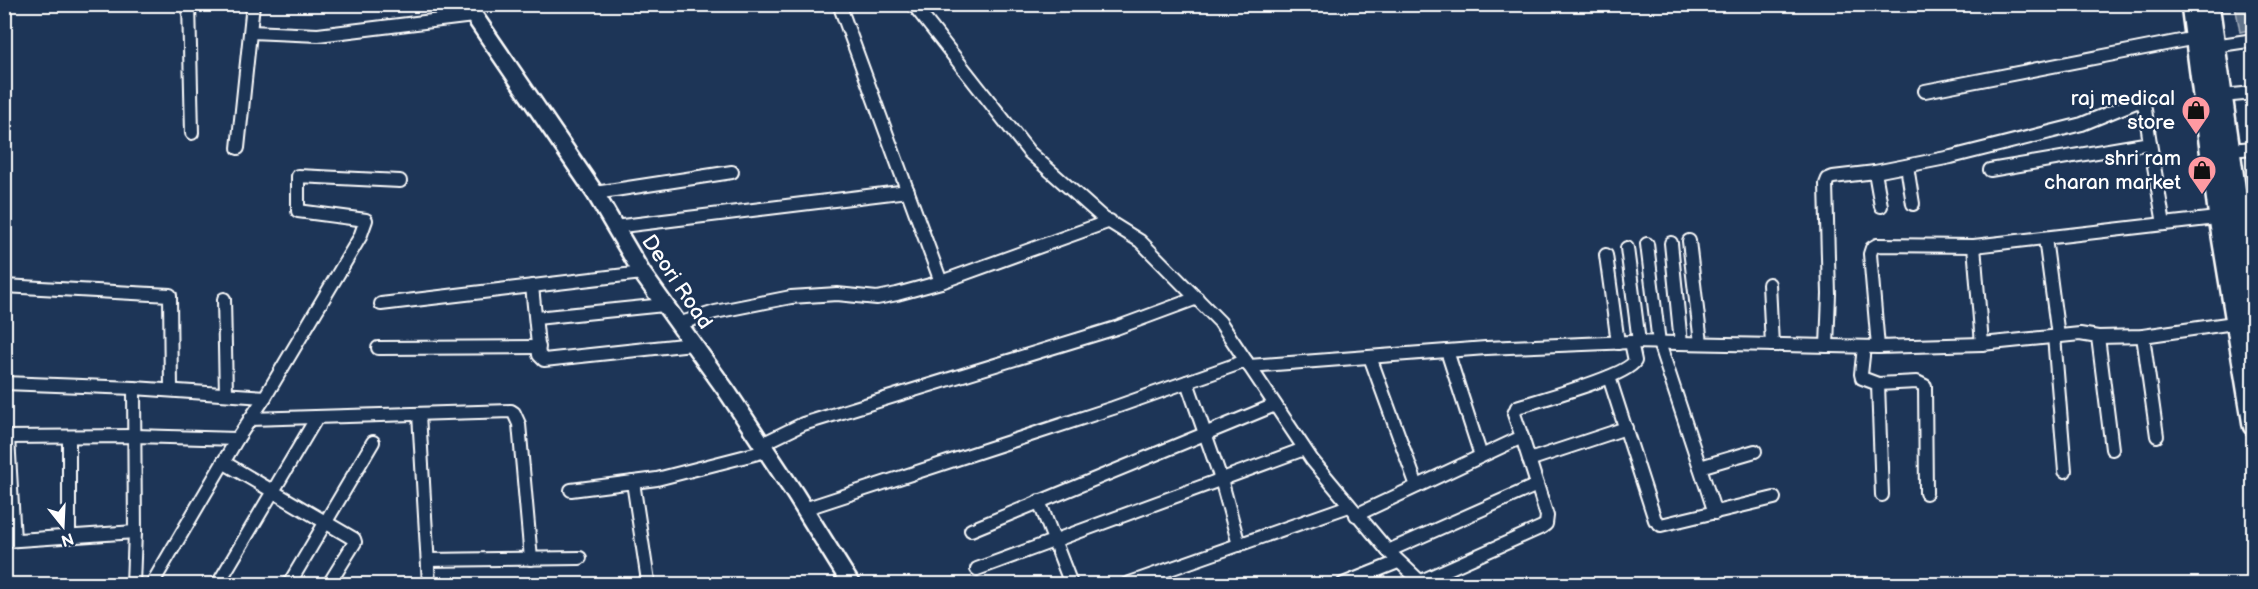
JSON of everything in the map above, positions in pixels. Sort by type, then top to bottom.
[{"type":"highway","points":[[2192,4],[2222,96],[2237,208],[2248,323],[2253,425]]},
{"type":"highway","points":[[2208,4],[2205,42],[2237,208]]},
{"type":"street","points":[[189,4],[192,133]]},
{"type":"street","points":[[238,148],[254,4]]},
{"type":"street","points":[[839,4],[941,282]]},
{"type":"street","points":[[913,4],[1029,152],[1103,218],[1140,242],[1220,322],[1304,449],[1352,511],[1398,562],[1421,583],[1546,524],[1547,516],[1538,485],[1514,414],[1517,408],[1609,377],[1634,364],[1606,255]]},
{"type":"street","points":[[251,32],[318,35],[469,10]]},
{"type":"street","name":"Deori Road","points":[[469,10],[595,193],[642,273],[764,447],[851,585]]},
{"type":"street","points":[[1925,91],[2205,42],[2253,40]]},
{"type":"street","points":[[2222,96],[2253,93]]},
{"type":"street","points":[[1827,346],[1829,294],[1826,184],[1828,179],[1833,177],[1907,166],[2082,124],[2136,102],[2144,103],[2164,224]]},
{"type":"street","points":[[1990,170],[2150,143]]},
{"type":"street","points":[[2229,150],[2253,148]]},
{"type":"street","points":[[1907,166],[1913,204]]},
{"type":"street","points":[[595,193],[732,172]]},
{"type":"street","points":[[1875,172],[1881,206]]},
{"type":"street","points":[[152,585],[223,462],[332,287],[360,237],[366,220],[298,211],[298,176],[400,181]]},
{"type":"street","points":[[614,227],[908,191]]},
{"type":"street","points":[[1878,347],[1870,254],[1872,248],[1877,245],[1974,246],[2164,224],[2237,208]]},
{"type":"street","points":[[678,324],[715,312],[791,297],[837,294],[877,298],[941,282],[1110,221]]},
{"type":"street","points":[[2045,238],[2056,336],[2065,471]]},
{"type":"street","points":[[1689,241],[1701,344]]},
{"type":"street","points":[[1671,243],[1681,343]]},
{"type":"street","points":[[1647,244],[1659,342],[1715,513]]},
{"type":"street","points":[[1974,246],[1982,344]]},
{"type":"street","points":[[1627,248],[1629,342]]},
{"type":"street","points":[[381,304],[642,273]]},
{"type":"street","points":[[1769,284],[1772,345]]},
{"type":"street","points":[[4,286],[170,295],[171,390]]},
{"type":"street","points":[[532,286],[539,355],[546,361],[692,344]]},
{"type":"street","points":[[572,490],[657,479],[764,447],[803,424],[1116,328],[1197,298]]},
{"type":"street","points":[[224,299],[226,394]]},
{"type":"street","points":[[536,318],[664,304]]},
{"type":"street","points":[[804,509],[1247,364],[1629,342],[1864,347],[1982,344],[2080,334],[2098,337],[2143,336],[2248,323]]},
{"type":"street","points":[[2143,336],[2157,436]]},
{"type":"street","points":[[2098,337],[2112,449]]},
{"type":"street","points":[[378,348],[538,347]]},
{"type":"street","points":[[1864,347],[1861,376],[1864,380],[1878,384],[1917,382],[1925,386],[1926,493]]},
{"type":"street","points":[[1447,351],[1481,456]]},
{"type":"street","points":[[1370,357],[1417,486]]},
{"type":"street","points":[[1609,377],[1655,520],[1661,525],[1774,498]]},
{"type":"street","points":[[1187,382],[1221,479],[1239,545]]},
{"type":"street","points":[[4,383],[134,388],[265,397]]},
{"type":"street","points":[[1878,384],[1882,495]]},
{"type":"street","points":[[133,585],[134,388]]},
{"type":"street","points":[[971,530],[1275,405]]},
{"type":"street","points":[[250,420],[511,411],[519,424],[531,559]]},
{"type":"street","points":[[419,414],[429,585]]},
{"type":"street","points":[[218,585],[317,417]]},
{"type":"street","points":[[1529,460],[1626,428]]},
{"type":"street","points":[[135,532],[9,541],[6,437],[135,436],[237,439]]},
{"type":"street","points":[[69,437],[69,537]]},
{"type":"street","points":[[1127,585],[1239,545],[1352,511],[1417,486],[1522,437]]},
{"type":"street","points":[[289,585],[373,442]]},
{"type":"street","points":[[977,568],[1304,449]]},
{"type":"street","points":[[1700,467],[1755,451]]},
{"type":"street","points":[[223,462],[356,541],[329,585]]},
{"type":"street","points":[[633,482],[648,581]]},
{"type":"street","points":[[1388,551],[1538,485]]},
{"type":"street","points":[[1039,501],[1071,585]]},
{"type":"street","points":[[428,560],[580,558]]},
{"type":"street","points":[[1343,585],[1398,562]]},
{"type":"water","points":[[2235,5],[2253,5],[2253,29],[2240,32]]},
{"type":"place","name":"raj medical store","points":[[2196,136]]},
{"type":"place","name":"shri ram charan market","points":[[2202,196]]}]
